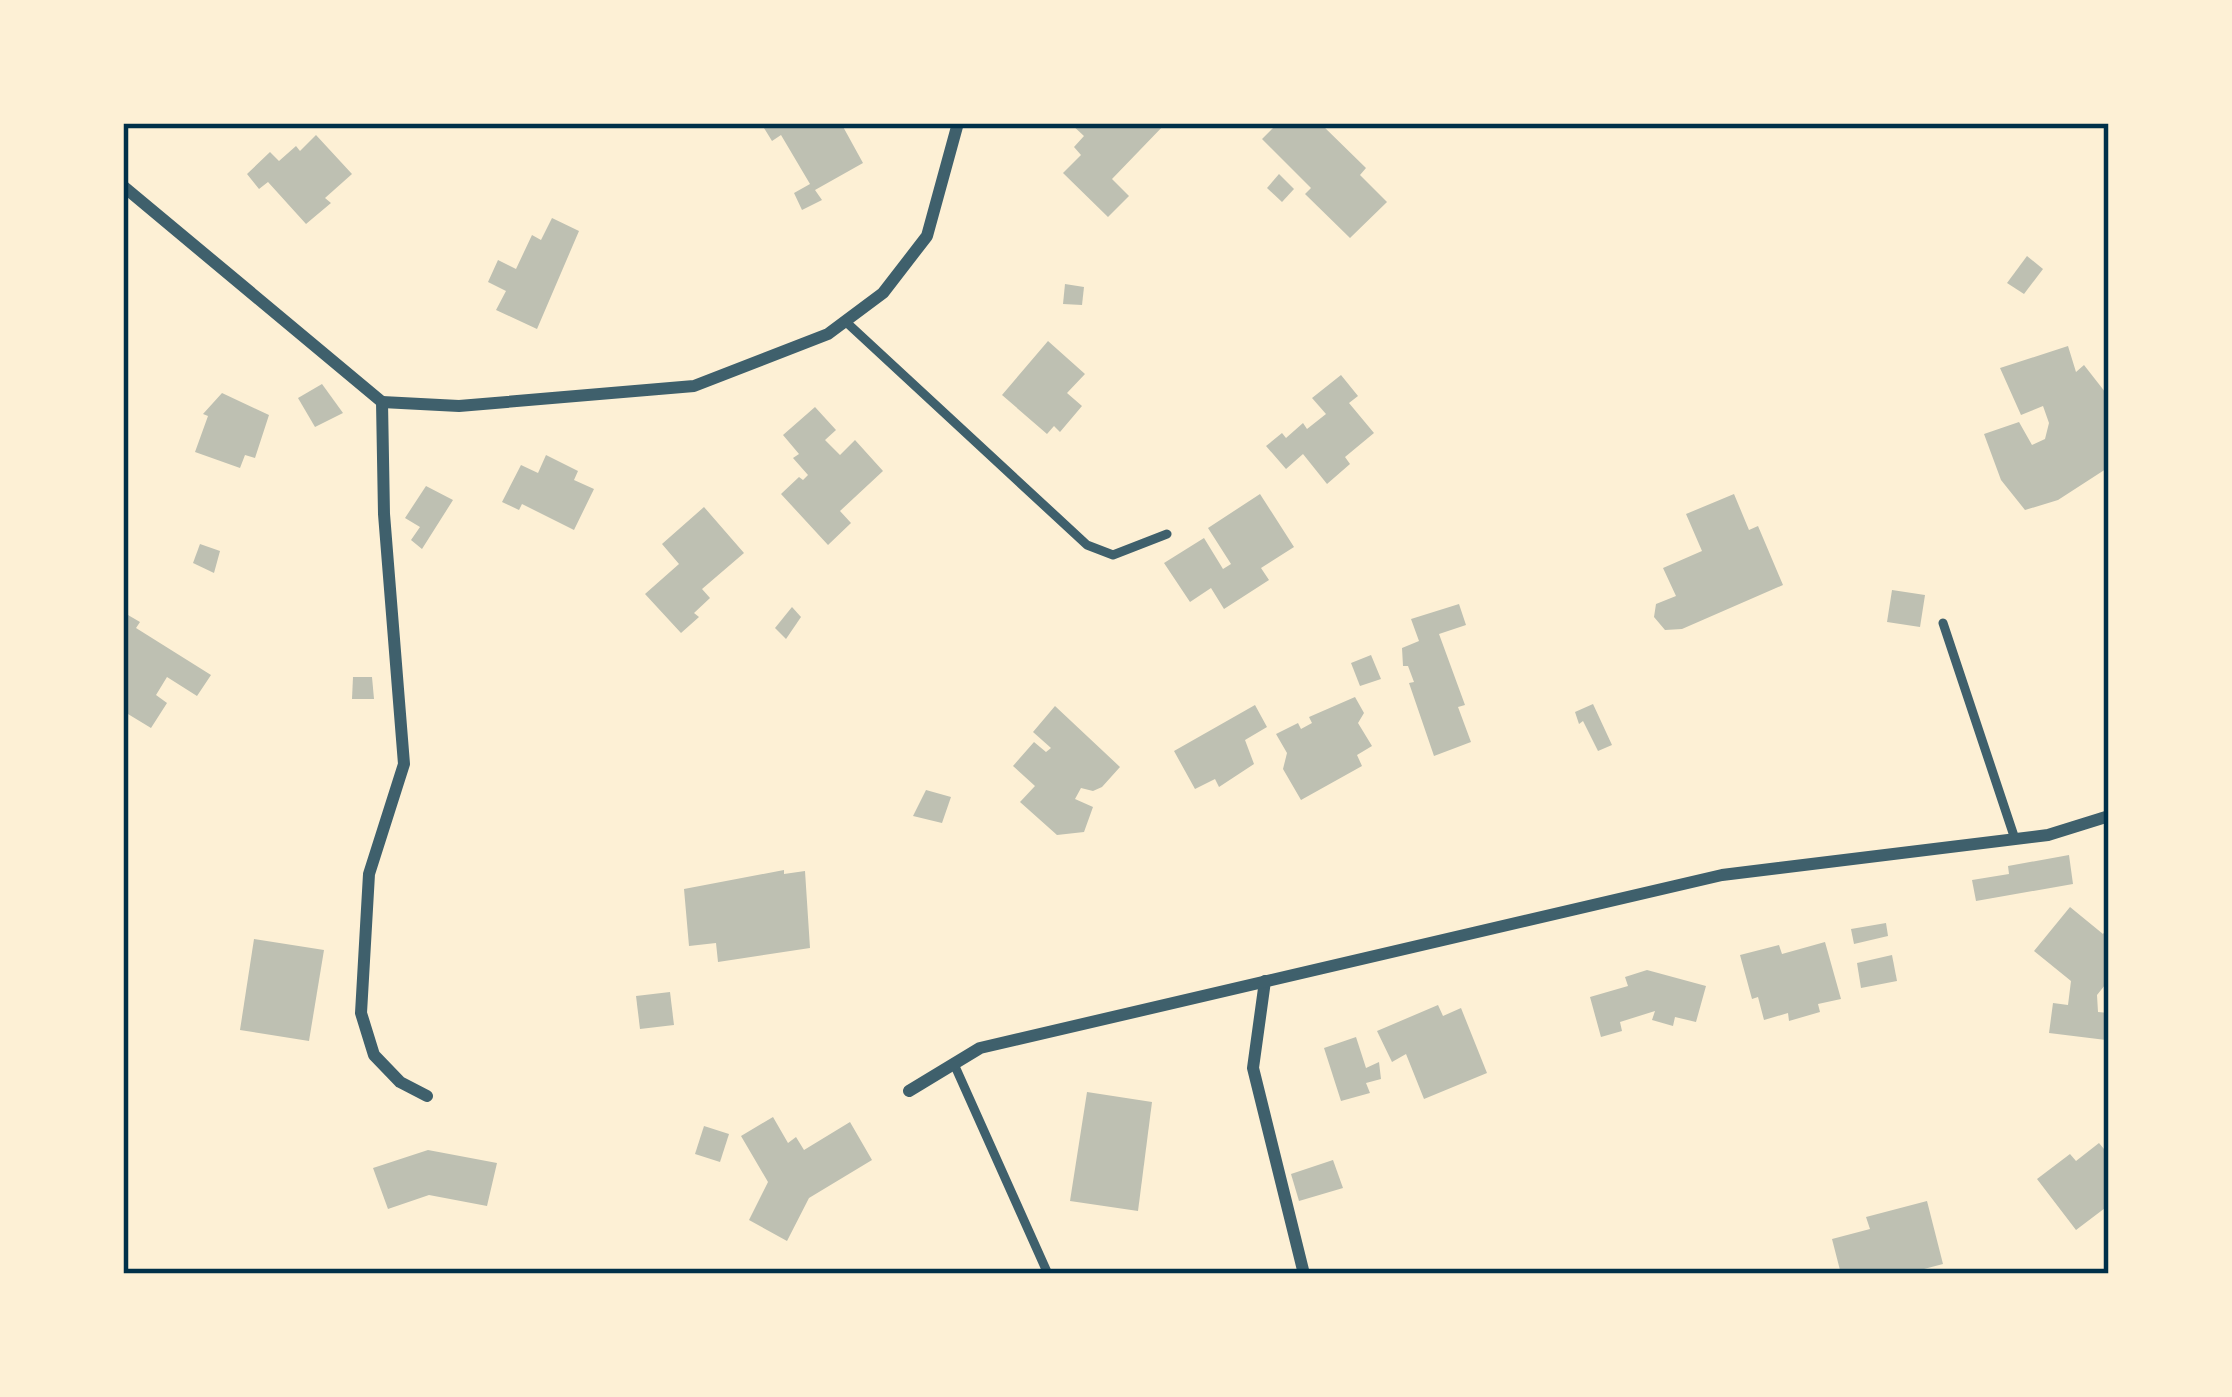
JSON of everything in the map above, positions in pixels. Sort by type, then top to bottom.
[{"type":"street","points":[[123,186],[382,402],[458,406],[694,386],[828,334],[883,293],[927,236],[958,123]]},
{"type":"street","points":[[382,402],[384,514],[404,764],[369,874],[361,1013],[374,1055],[400,1082],[427,1096]]},
{"type":"street","points":[[909,1091],[980,1048],[1722,875],[2048,835],[2109,816]]},
{"type":"street","points":[[1265,981],[1253,1068],[1304,1274]]},
{"type":"lane","points":[[845,321],[1087,545],[1113,555],[1167,534]]},
{"type":"lane","points":[[1943,623],[2015,839]]},
{"type":"lane","points":[[954,1064],[1048,1274]]},
{"type":"building","points":[[761,123],[841,123],[863,163],[815,190],[822,200],[802,210],[794,193],[810,184],[781,135],[772,141]]},
{"type":"building","points":[[1070,123],[1166,123],[1112,179],[1129,196],[1108,217],[1063,173],[1081,155],[1074,147],[1084,136]]},
{"type":"building","points":[[1278,123],[1320,123],[1366,168],[1360,175],[1387,202],[1350,238],[1305,194],[1311,188],[1262,139]]},
{"type":"building","points":[[316,135],[352,174],[325,198],[331,203],[306,224],[268,182],[259,189],[247,174],[270,152],[279,161],[296,146],[300,151]]},
{"type":"building","points":[[1279,174],[1294,189],[1282,202],[1267,188]]},
{"type":"building","points":[[552,218],[579,231],[537,329],[496,310],[506,291],[488,282],[498,260],[516,269],[532,235],[541,240]]},
{"type":"building","points":[[2027,256],[2043,269],[2024,294],[2007,283]]},
{"type":"building","points":[[1065,284],[1084,287],[1082,305],[1063,304]]},
{"type":"building","points":[[1048,341],[1085,374],[1067,393],[1082,406],[1060,432],[1054,426],[1047,434],[1002,395]]},
{"type":"building","points":[[2068,346],[2076,372],[2084,365],[2109,397],[2109,467],[2058,500],[2025,510],[2001,480],[1984,434],[2019,422],[2032,445],[2045,439],[2049,423],[2043,406],[2021,415],[2000,368]]},
{"type":"building","points":[[1341,375],[1358,396],[1349,403],[1374,433],[1345,457],[1350,464],[1327,484],[1303,454],[1286,469],[1266,446],[1282,433],[1286,438],[1303,423],[1307,429],[1326,414],[1312,398]]},
{"type":"building","points":[[322,384],[343,413],[315,427],[298,398]]},
{"type":"building","points":[[222,393],[269,415],[255,458],[245,455],[240,468],[195,452],[208,416],[203,414]]},
{"type":"building","points":[[815,407],[836,430],[825,440],[840,455],[855,440],[883,471],[840,511],[851,523],[828,545],[781,494],[808,475],[793,458],[799,454],[783,435]]},
{"type":"building","points":[[546,455],[578,471],[574,480],[594,489],[574,530],[522,504],[519,510],[502,502],[521,465],[538,473]]},
{"type":"building","points":[[426,486],[453,500],[422,549],[411,540],[420,527],[405,518]]},
{"type":"building","points":[[1260,494],[1294,547],[1261,568],[1269,580],[1224,609],[1211,588],[1190,602],[1164,563],[1204,538],[1223,569],[1231,564],[1208,528]]},
{"type":"building","points":[[1734,494],[1749,530],[1758,526],[1783,585],[1682,629],[1665,630],[1654,617],[1656,604],[1676,596],[1663,568],[1702,551],[1686,514]]},
{"type":"building","points":[[704,507],[744,553],[702,589],[710,598],[694,613],[699,617],[681,633],[645,594],[679,564],[662,544]]},
{"type":"building","points":[[200,544],[220,551],[214,573],[193,563]]},
{"type":"building","points":[[1892,590],[1925,595],[1920,627],[1887,622]]},
{"type":"building","points":[[1459,604],[1466,625],[1439,634],[1465,705],[1458,707],[1471,742],[1434,756],[1409,683],[1414,682],[1408,666],[1403,666],[1402,648],[1419,641],[1411,619]]},
{"type":"building","points":[[792,607],[801,617],[786,639],[775,628]]},
{"type":"building","points":[[128,615],[140,622],[136,628],[211,675],[197,696],[167,677],[156,695],[167,703],[151,728],[123,711],[123,622]]},
{"type":"building","points":[[1371,655],[1381,679],[1360,686],[1351,663]]},
{"type":"building","points":[[353,677],[372,677],[374,699],[352,699]]},
{"type":"building","points":[[1355,697],[1364,713],[1358,723],[1372,746],[1357,755],[1362,766],[1301,800],[1283,769],[1287,753],[1276,734],[1298,723],[1301,729],[1312,723],[1309,717]]},
{"type":"building","points":[[1593,704],[1612,745],[1598,751],[1575,712]]},
{"type":"building","points":[[1255,705],[1267,727],[1245,740],[1254,764],[1219,787],[1215,779],[1195,789],[1174,751]]},
{"type":"building","points":[[1055,706],[1120,767],[1102,787],[1081,788],[1075,799],[1093,807],[1084,832],[1057,835],[1020,802],[1035,786],[1013,766],[1034,742],[1046,752],[1051,748],[1033,732]]},
{"type":"building","points":[[926,790],[951,797],[942,823],[913,816]]},
{"type":"building","points":[[2069,855],[2073,884],[1976,901],[1972,880],[2009,874],[2008,866]]},
{"type":"building","points":[[784,870],[784,874],[805,871],[810,948],[718,962],[716,943],[689,946],[684,889]]},
{"type":"building","points":[[2070,907],[2103,934],[2109,926],[2109,980],[2097,995],[2098,1012],[2109,1013],[2106,1040],[2049,1033],[2053,1003],[2068,1005],[2071,981],[2034,951]]},
{"type":"building","points":[[1886,923],[1888,936],[1854,944],[1851,929]]},
{"type":"building","points":[[254,939],[324,950],[309,1041],[240,1030]]},
{"type":"building","points":[[1825,942],[1841,999],[1818,1004],[1820,1012],[1789,1021],[1788,1013],[1764,1020],[1758,997],[1752,999],[1740,955],[1779,945],[1782,954]]},
{"type":"building","points":[[1892,955],[1897,981],[1861,988],[1857,963]]},
{"type":"building","points":[[1647,970],[1706,986],[1696,1022],[1675,1017],[1673,1026],[1652,1020],[1655,1011],[1620,1022],[1622,1031],[1601,1037],[1590,997],[1628,986],[1625,977]]},
{"type":"building","points":[[670,992],[674,1025],[640,1029],[636,996]]},
{"type":"building","points":[[1438,1005],[1443,1016],[1461,1008],[1487,1073],[1424,1099],[1406,1054],[1392,1062],[1377,1031]]},
{"type":"building","points":[[1356,1037],[1366,1068],[1379,1062],[1381,1079],[1366,1083],[1370,1093],[1341,1101],[1324,1048]]},
{"type":"building","points":[[1087,1092],[1152,1102],[1138,1211],[1070,1201]]},
{"type":"building","points":[[773,1117],[788,1143],[796,1137],[804,1150],[850,1122],[872,1160],[809,1198],[787,1241],[749,1220],[768,1182],[741,1136]]},
{"type":"building","points":[[704,1126],[729,1134],[720,1162],[695,1154]]},
{"type":"building","points":[[2099,1143],[2104,1149],[2109,1145],[2109,1205],[2076,1230],[2037,1179],[2070,1154],[2076,1161]]},
{"type":"building","points":[[428,1150],[497,1163],[487,1206],[429,1195],[388,1209],[373,1168]]},
{"type":"building","points":[[1333,1160],[1343,1188],[1299,1201],[1291,1174]]},
{"type":"building","points":[[1927,1201],[1943,1264],[1905,1274],[1841,1274],[1832,1239],[1870,1229],[1866,1217]]}]
